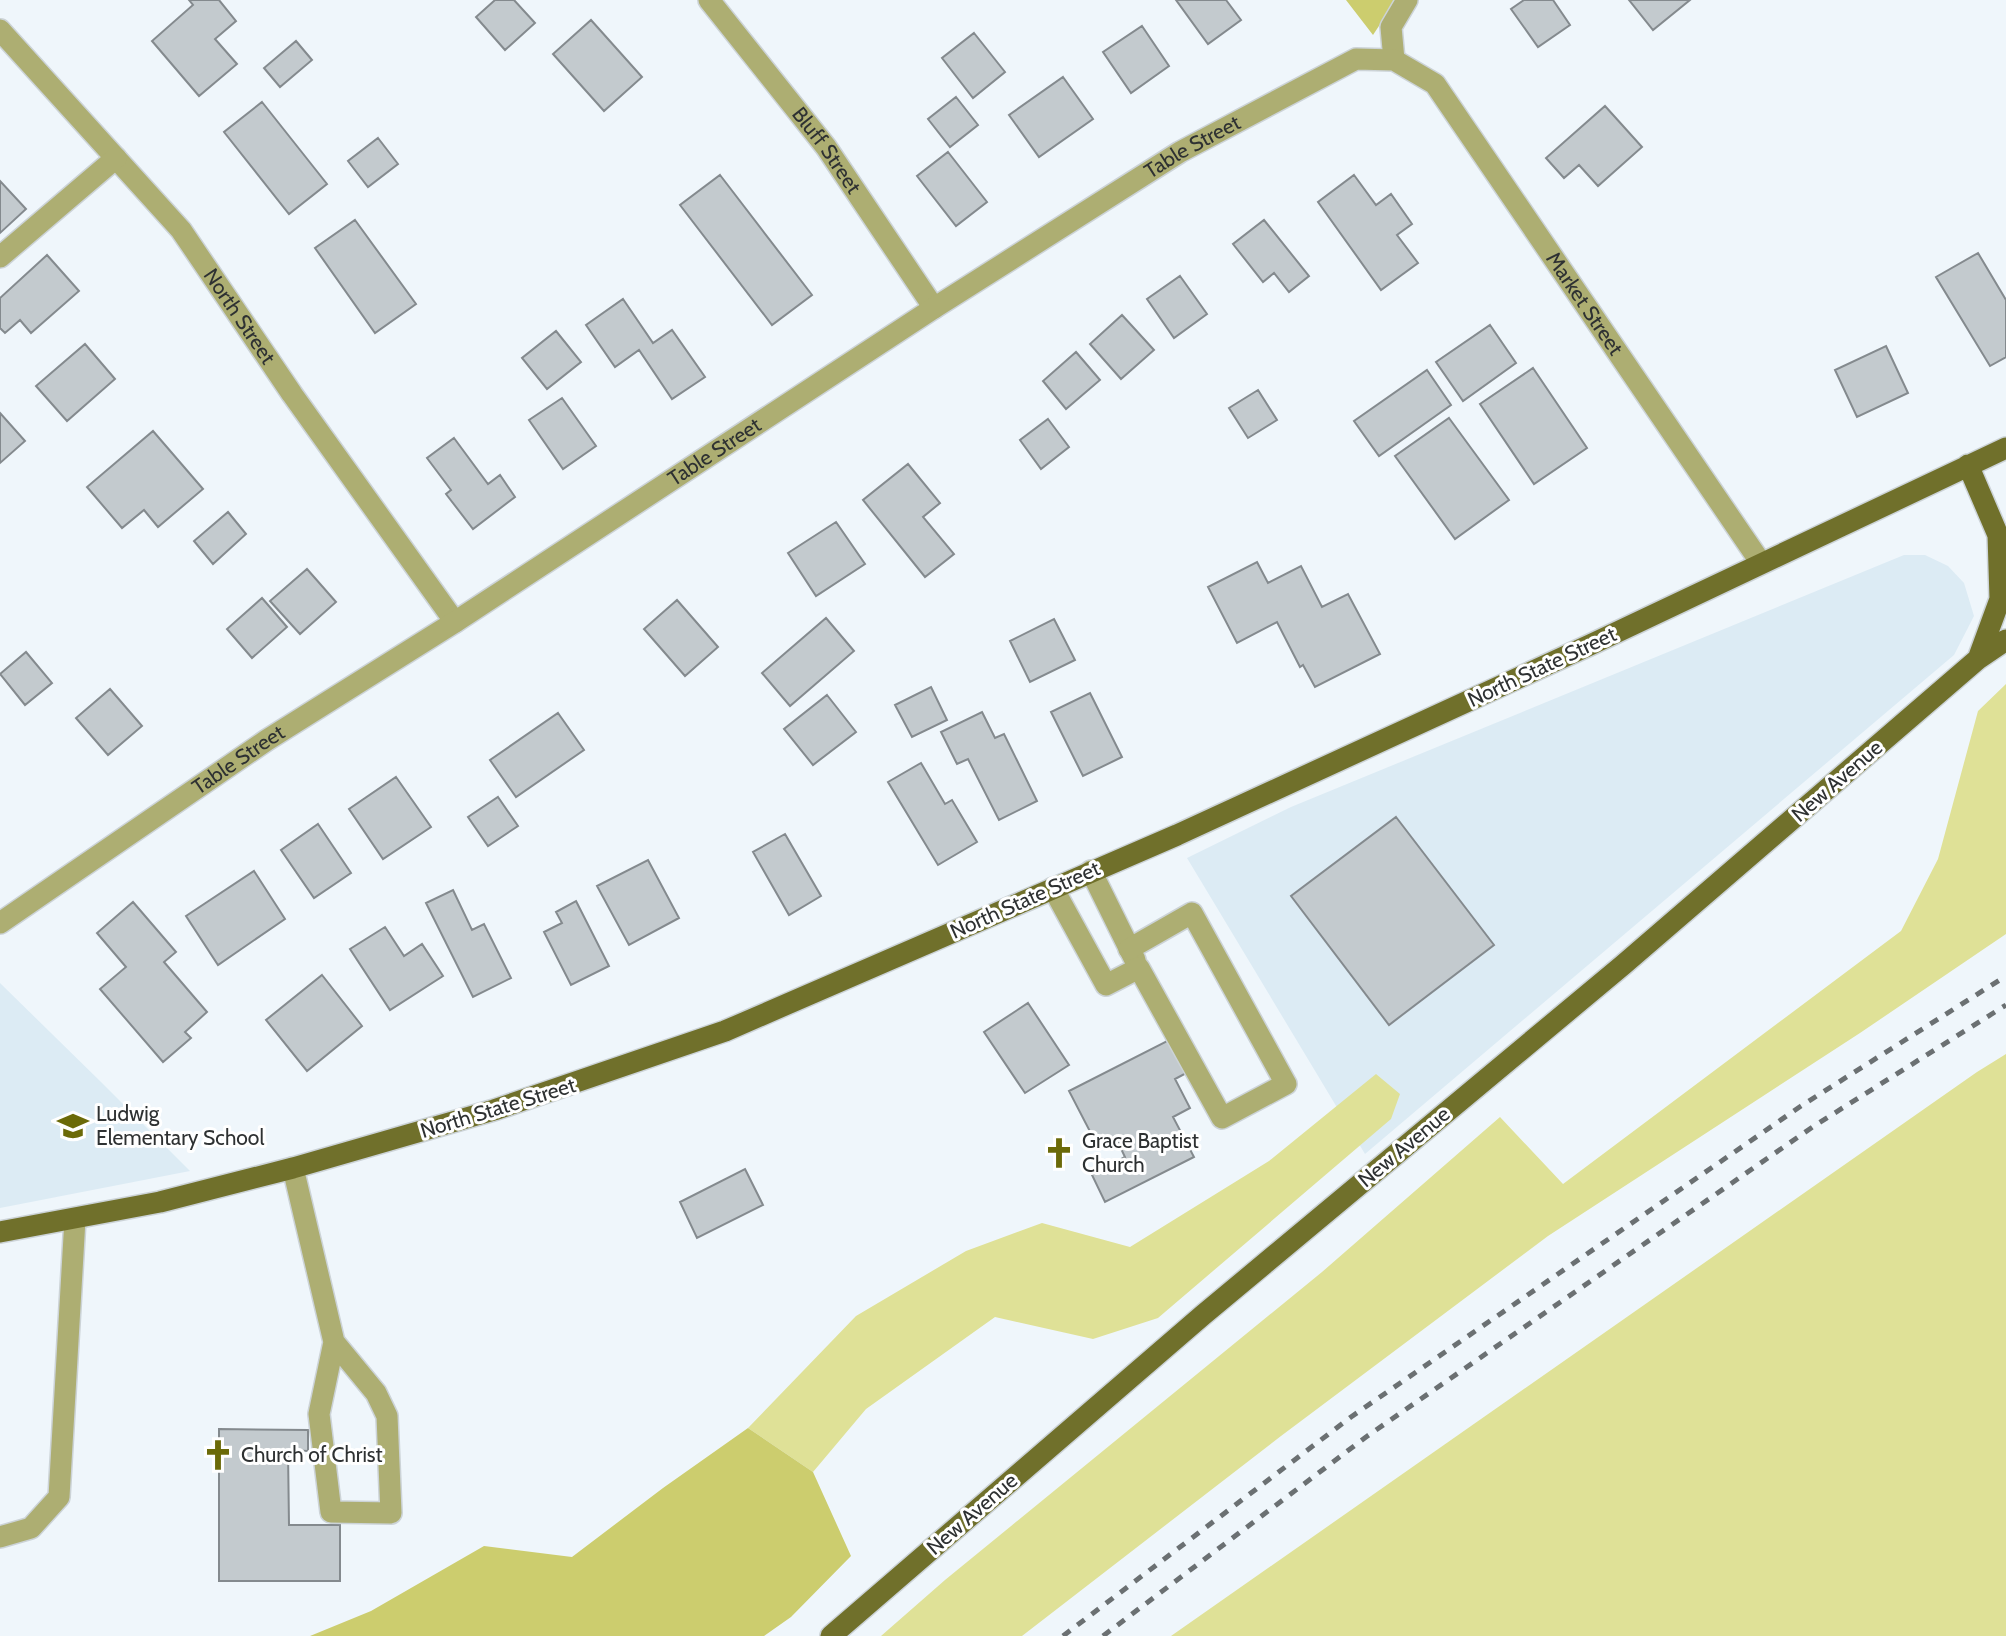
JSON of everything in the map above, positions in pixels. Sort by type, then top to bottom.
[{"type":"main road","name":"North State Street","points":[[0,1232],[160,1202],[293,1168],[494,1111],[725,1031],[1177,835],[1390,738],[2006,448]]},
{"type":"main road","name":"New Avenue","points":[[1968,465],[1998,535],[2000,598],[1978,660]]},
{"type":"main road","name":"New Avenue","points":[[831,1636],[1193,1324],[1623,965],[1978,660],[2006,640]]},
{"type":"street","name":"Bluff Street","points":[[709,0],[826,146],[934,309]]},
{"type":"street","points":[[1394,60],[1391,27],[1407,0]]},
{"type":"street","name":"North Street","points":[[0,30],[181,230],[292,394],[455,622]]},
{"type":"street","name":"Table Street","points":[[0,923],[267,740],[455,622],[1180,152],[1356,59],[1394,60]]},
{"type":"street","name":"Market Street","points":[[1394,60],[1435,84],[1761,563]]},
{"type":"street","points":[[0,257],[116,158]]},
{"type":"street","points":[[1053,888],[1106,985],[1134,958],[1192,913],[1286,1084],[1222,1118],[1134,958],[1091,871]]},
{"type":"street","points":[[293,1168],[334,1342],[319,1414],[331,1512],[391,1513],[387,1416],[376,1393],[334,1342]]},
{"type":"street","points":[[0,1537],[31,1528],[59,1497],[75,1219]]},
{"type":"shaded area","points":[[1346,0],[1396,0],[1373,35]]},
{"type":"shaded area","points":[[1904,555],[1925,555],[1948,566],[1964,583],[1974,616],[1954,655],[1365,1154],[1187,858],[1291,807]]},
{"type":"shaded area","name":"Ludwig Elementary School","points":[[0,983],[101,1082],[190,1171],[0,1208]]},
{"type":"shaded area","points":[[748,1428],[813,1472],[851,1556],[791,1617],[764,1636],[310,1636],[371,1611],[484,1546],[572,1557]]},
{"type":"green space","points":[[2006,684],[2006,934],[1860,1033],[1548,1236],[1281,1436],[1022,1636],[881,1636],[945,1580],[1322,1272],[1500,1117],[1563,1184],[1901,931],[1938,859],[1978,711]]},
{"type":"green space","points":[[2006,1054],[2006,1636],[1171,1636],[1977,1072]]},
{"type":"green space","points":[[1376,1074],[1400,1094],[1391,1119],[1158,1318],[1093,1339],[995,1317],[866,1409],[813,1472],[748,1428],[856,1316],[966,1251],[1042,1223],[1130,1247],[1269,1161]]},
{"type":"building","points":[[189,0],[219,0],[236,21],[215,39],[237,64],[199,96],[152,41],[193,5]]},
{"type":"building","points":[[495,0],[514,0],[535,23],[505,50],[476,17]]},
{"type":"building","points":[[1176,0],[1226,0],[1241,20],[1208,44]]},
{"type":"building","points":[[1524,0],[1553,0],[1570,25],[1538,47],[1511,9]]},
{"type":"building","points":[[1629,0],[1690,0],[1653,30]]},
{"type":"building","points":[[591,20],[642,77],[604,111],[553,54]]},
{"type":"building","points":[[1142,26],[1169,66],[1131,93],[1103,52]]},
{"type":"building","points":[[974,33],[1005,72],[973,98],[942,58]]},
{"type":"building","points":[[296,41],[312,60],[280,87],[264,68]]},
{"type":"building","points":[[1063,77],[1093,119],[1039,157],[1009,115]]},
{"type":"building","points":[[956,97],[978,125],[950,147],[928,119]]},
{"type":"building","points":[[262,102],[327,184],[289,214],[224,132]]},
{"type":"building","points":[[1605,106],[1642,147],[1598,186],[1579,165],[1564,178],[1546,158]]},
{"type":"building","points":[[378,138],[398,164],[368,187],[348,161]]},
{"type":"building","points":[[948,152],[987,202],[956,226],[917,176]]},
{"type":"building","points":[[720,175],[812,295],[772,325],[680,205]]},
{"type":"building","points":[[1354,175],[1376,205],[1391,194],[1412,224],[1397,235],[1418,263],[1381,290],[1318,202]]},
{"type":"building","points":[[0,181],[26,209],[0,233]]},
{"type":"building","points":[[355,220],[416,304],[375,333],[315,248]]},
{"type":"building","points":[[1264,220],[1309,276],[1289,292],[1274,273],[1263,282],[1233,244]]},
{"type":"building","points":[[1978,253],[2006,300],[2006,357],[1990,366],[1936,277]]},
{"type":"building","points":[[47,255],[79,291],[31,333],[20,320],[5,333],[0,328],[0,298]]},
{"type":"building","points":[[1180,276],[1207,314],[1174,338],[1147,299]]},
{"type":"building","points":[[623,299],[653,343],[672,330],[705,377],[672,399],[639,350],[615,367],[586,325]]},
{"type":"building","points":[[1122,315],[1154,350],[1121,379],[1090,344]]},
{"type":"building","points":[[1490,325],[1516,363],[1463,401],[1436,362]]},
{"type":"building","points":[[556,331],[581,362],[547,389],[522,358]]},
{"type":"building","points":[[85,344],[115,379],[67,421],[36,386]]},
{"type":"building","points":[[1886,346],[1908,393],[1857,417],[1835,370]]},
{"type":"building","points":[[1076,352],[1100,380],[1066,409],[1043,381]]},
{"type":"building","points":[[1533,368],[1587,448],[1534,484],[1480,404]]},
{"type":"building","points":[[1427,370],[1451,405],[1379,456],[1354,421]]},
{"type":"building","points":[[1258,390],[1277,420],[1248,438],[1229,408]]},
{"type":"building","points":[[562,398],[596,446],[563,469],[529,420]]},
{"type":"building","points":[[0,413],[25,441],[0,463]]},
{"type":"building","points":[[1449,418],[1509,500],[1455,539],[1395,456]]},
{"type":"building","points":[[1048,419],[1069,447],[1041,469],[1020,440]]},
{"type":"building","points":[[153,431],[203,489],[158,527],[144,510],[122,528],[87,487]]},
{"type":"building","points":[[454,438],[488,484],[500,475],[515,497],[473,529],[446,494],[451,490],[427,458]]},
{"type":"building","points":[[908,464],[940,503],[923,517],[954,554],[925,577],[863,500]]},
{"type":"building","points":[[228,512],[246,534],[213,564],[194,541]]},
{"type":"building","points":[[836,522],[865,564],[816,596],[788,553]]},
{"type":"building","points":[[1257,562],[1268,583],[1301,566],[1322,607],[1348,594],[1380,654],[1315,687],[1303,665],[1300,667],[1277,622],[1237,643],[1208,587]]},
{"type":"building","points":[[307,569],[336,602],[300,634],[270,601]]},
{"type":"building","points":[[262,598],[287,627],[252,658],[227,629]]},
{"type":"building","points":[[677,600],[718,647],[685,676],[644,629]]},
{"type":"building","points":[[826,618],[854,651],[790,706],[762,673]]},
{"type":"building","points":[[1054,619],[1075,660],[1030,682],[1010,641]]},
{"type":"building","points":[[26,652],[52,683],[25,705],[0,674]]},
{"type":"building","points":[[931,687],[947,720],[912,737],[895,705]]},
{"type":"building","points":[[110,689],[142,726],[108,755],[76,718]]},
{"type":"building","points":[[1090,693],[1122,757],[1083,776],[1051,712]]},
{"type":"building","points":[[827,695],[856,732],[813,765],[784,729]]},
{"type":"building","points":[[982,712],[995,738],[1004,734],[1037,801],[999,820],[968,759],[957,764],[941,732]]},
{"type":"building","points":[[558,713],[584,750],[516,797],[490,760]]},
{"type":"building","points":[[921,763],[945,804],[952,800],[977,842],[938,865],[888,782]]},
{"type":"building","points":[[396,777],[431,827],[383,859],[349,809]]},
{"type":"building","points":[[498,797],[518,826],[488,846],[468,817]]},
{"type":"building","points":[[1396,817],[1494,945],[1389,1025],[1291,896]]},
{"type":"building","points":[[318,824],[351,873],[314,898],[281,850]]},
{"type":"building","points":[[785,834],[821,896],[789,915],[753,852]]},
{"type":"building","points":[[648,860],[679,918],[629,945],[597,886]]},
{"type":"building","points":[[254,871],[285,919],[218,965],[186,916]]},
{"type":"building","points":[[453,890],[472,930],[484,924],[511,978],[473,997],[426,903]]},
{"type":"building","points":[[576,901],[609,966],[571,985],[544,932],[562,923],[556,912]]},
{"type":"building","points":[[133,902],[176,952],[164,962],[207,1012],[185,1032],[191,1038],[163,1062],[100,989],[126,967],[97,933]]},
{"type":"building","points":[[385,927],[404,956],[422,944],[443,976],[390,1010],[350,949]]},
{"type":"building","points":[[322,975],[362,1026],[307,1071],[266,1020]]},
{"type":"building","points":[[1028,1003],[1069,1065],[1025,1093],[984,1032]]},
{"type":"building","points":[[1175,1037],[1192,1070],[1175,1079],[1190,1108],[1173,1117],[1194,1157],[1105,1202],[1092,1175],[1125,1157],[1115,1136],[1097,1145],[1069,1091]]},
{"type":"building","points":[[745,1169],[763,1205],[697,1238],[680,1202]]},
{"type":"building","points":[[219,1429],[308,1430],[308,1451],[288,1450],[289,1525],[340,1525],[340,1581],[219,1581]]},
{"type":"railway","points":[[1063,1636],[1351,1417],[1801,1106],[2006,976]]},
{"type":"railway","points":[[1103,1636],[1366,1437],[1814,1126],[2006,1005]]},
{"type":"place","name":"Ludwig Elementary School","points":[[73,1126]]},
{"type":"place","name":"Grace Baptist Church","points":[[1059,1153]]},
{"type":"place","name":"Church of Christ","points":[[218,1455]]}]
